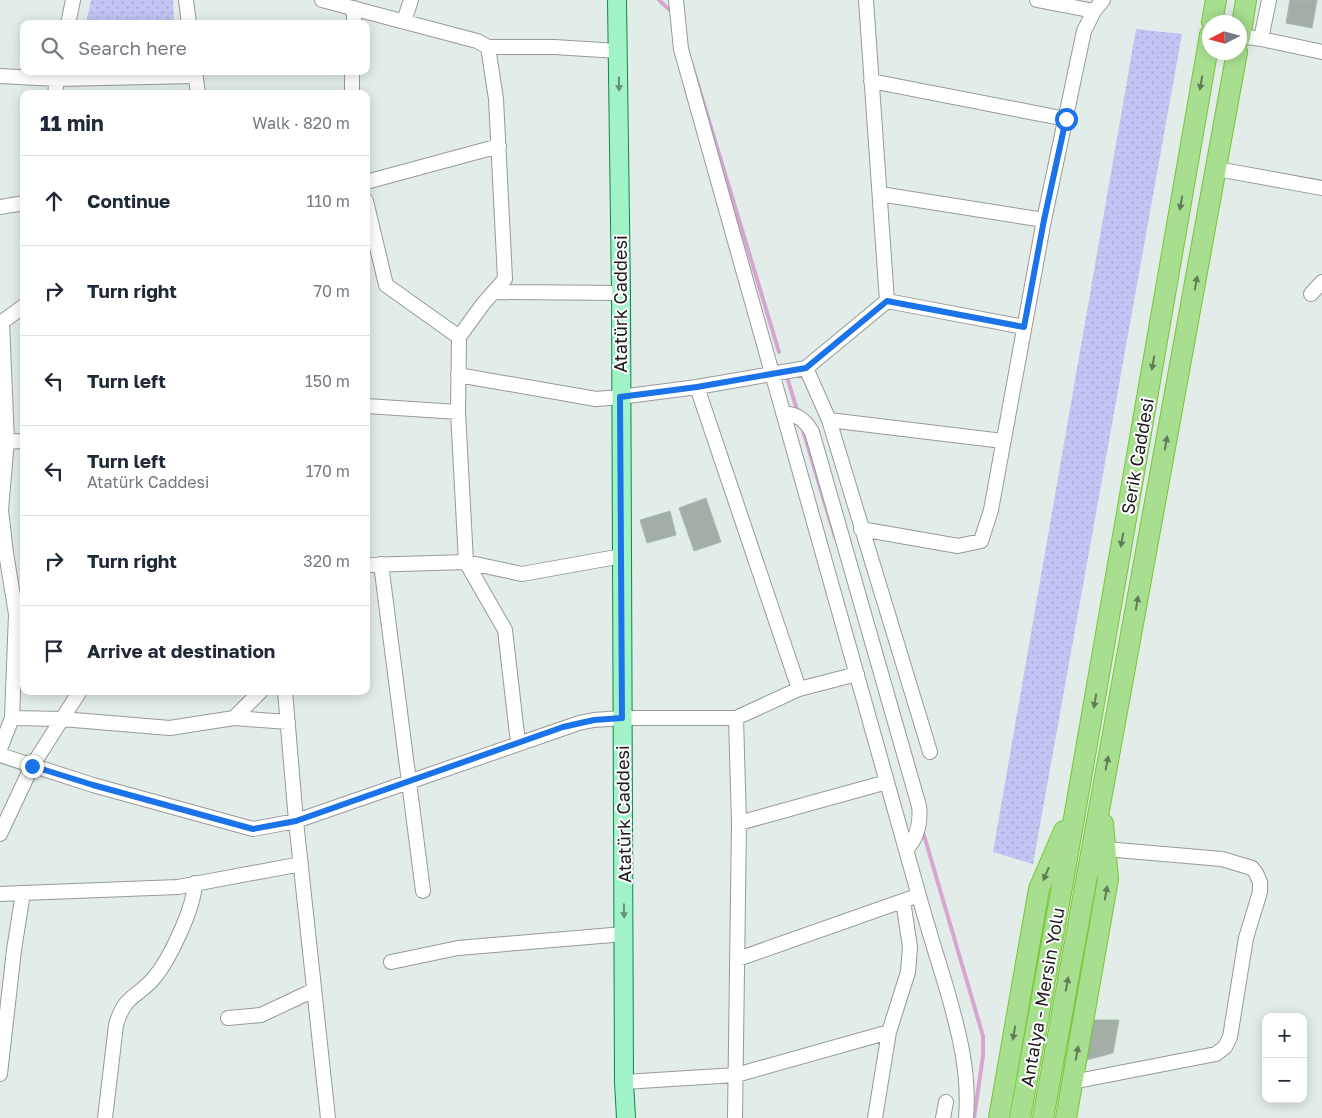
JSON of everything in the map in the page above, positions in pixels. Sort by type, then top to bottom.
[{"type":"highway","points":[[1213,15],[1216,0]]},
{"type":"highway","points":[[1231,15],[1234,0]]},
{"type":"highway","points":[[1244,15],[1246,0]]},
{"type":"highway","name":"Serik Caddesi","points":[[1064,876],[1206,60]]},
{"type":"highway","points":[[1226,60],[1228,96]]},
{"type":"highway","name":"Serik Caddesi","points":[[1086,880],[1235,60]]},
{"type":"highway","points":[[999,1118],[1039,889],[1078,797]]},
{"type":"highway","points":[[1066,1118],[1108,878],[1100,800]]},
{"type":"highway","name":"Antalya - Mersin Yolu","points":[[1020,1118],[1064,876]]},
{"type":"highway","name":"Antalya - Mersin Yolu","points":[[1043,1118],[1086,880]]},
{"type":"main road","name":"Atatürk Caddesi","points":[[617,0],[621,293],[624,1082],[626,1118]]},
{"type":"street","points":[[69,20],[74,0]]},
{"type":"street","points":[[186,0],[188,20]]},
{"type":"street","points":[[322,0],[477,41],[488,47],[554,47],[618,51]]},
{"type":"street","points":[[404,21],[411,0]]},
{"type":"street","points":[[676,0],[681,49],[960,1038],[966,1080],[966,1118]]},
{"type":"street","points":[[866,0],[887,301]]},
{"type":"street","points":[[1038,0],[1094,11]]},
{"type":"street","points":[[861,529],[958,546],[981,541],[991,510],[1044,220],[1084,30],[1094,11],[1103,0]]},
{"type":"street","points":[[1261,39],[1269,0]]},
{"type":"street","points":[[354,8],[354,20]]},
{"type":"street","points":[[1247,38],[1322,52]]},
{"type":"street","points":[[488,47],[496,99],[505,279],[459,337],[458,412],[466,562],[505,630],[518,743]]},
{"type":"street","points":[[0,76],[57,75],[55,90]]},
{"type":"street","points":[[196,75],[198,90]]},
{"type":"street","points":[[352,75],[352,90]]},
{"type":"street","points":[[871,81],[1066,119]]},
{"type":"street","points":[[370,181],[499,146]]},
{"type":"street","points":[[1217,169],[1322,188]]},
{"type":"street","points":[[880,194],[1044,220]]},
{"type":"street","points":[[0,207],[20,204]]},
{"type":"street","points":[[370,218],[386,285],[459,337]]},
{"type":"street","points":[[1312,294],[1322,282]]},
{"type":"street","points":[[494,292],[621,293]]},
{"type":"street","points":[[887,301],[1024,327]]},
{"type":"street","points":[[458,375],[596,398],[620,397],[697,387],[806,368],[887,301]]},
{"type":"street","points":[[0,749],[12,718],[16,614],[1,510],[3,442],[1,338],[2,322],[20,309]]},
{"type":"street","points":[[806,368],[829,420],[930,752]]},
{"type":"street","points":[[697,387],[799,689]]},
{"type":"street","points":[[370,406],[458,412]]},
{"type":"street","points":[[783,413],[799,417],[812,432],[917,796],[920,824],[914,840],[906,850]]},
{"type":"street","points":[[829,420],[1003,441]]},
{"type":"street","points":[[3,442],[20,441]]},
{"type":"street","points":[[370,566],[466,562],[522,574],[622,556]]},
{"type":"street","points":[[382,564],[423,891]]},
{"type":"street","points":[[0,756],[93,785],[253,829],[296,821],[579,723],[622,718],[736,718],[799,689],[857,674]]},
{"type":"street","points":[[0,834],[32,766],[77,695]]},
{"type":"street","points":[[234,718],[257,695]]},
{"type":"street","points":[[285,695],[296,821],[328,1118]]},
{"type":"street","points":[[12,718],[62,719],[170,728],[234,718],[288,722]]},
{"type":"street","points":[[735,1118],[739,824],[736,718]]},
{"type":"street","points":[[739,824],[887,782]]},
{"type":"street","points":[[1072,1082],[1216,1054],[1225,1047],[1230,1038],[1246,938],[1260,892],[1259,878],[1252,868],[1222,859],[1105,849]]},
{"type":"street","points":[[0,894],[178,887],[301,864]]},
{"type":"street","points":[[105,1118],[116,1025],[120,1013],[130,998],[152,980],[163,965],[193,900],[195,883]]},
{"type":"street","points":[[0,1074],[14,950],[23,893]]},
{"type":"street","points":[[738,959],[919,896]]},
{"type":"street","points":[[875,1118],[889,1032],[908,972],[910,947],[903,901]]},
{"type":"street","points":[[390,962],[458,948],[624,934]]},
{"type":"street","points":[[228,1018],[261,1015],[314,990]]},
{"type":"street","points":[[624,1082],[736,1074],[889,1032]]},
{"type":"street","points":[[943,1118],[946,1102]]},
{"type":"shaded area","points":[[91,0],[173,0],[174,20],[87,20]]},
{"type":"shaded area","points":[[1136,29],[1182,34],[1033,864],[993,852]]},
{"type":"building","points":[[1290,0],[1317,0],[1312,28],[1286,23]]},
{"type":"building","points":[[706,498],[721,542],[694,551],[679,508]]},
{"type":"building","points":[[670,511],[676,535],[647,543],[640,520]]},
{"type":"building","points":[[1087,1020],[1119,1020],[1113,1053],[1079,1062]]},
{"type":"waterway","points":[[659,0],[674,14]]},
{"type":"waterway","points":[[693,68],[779,352]]},
{"type":"waterway","points":[[786,374],[798,413]]},
{"type":"waterway","points":[[802,427],[835,537]]},
{"type":"waterway","points":[[923,832],[983,1036],[983,1056],[974,1118]]},
{"type":"route","points":[[32,766],[93,785],[253,829],[296,821],[563,727],[594,720],[622,718],[620,397],[697,387],[806,368],[887,301],[1024,327],[1044,220],[1066,119]]}]
